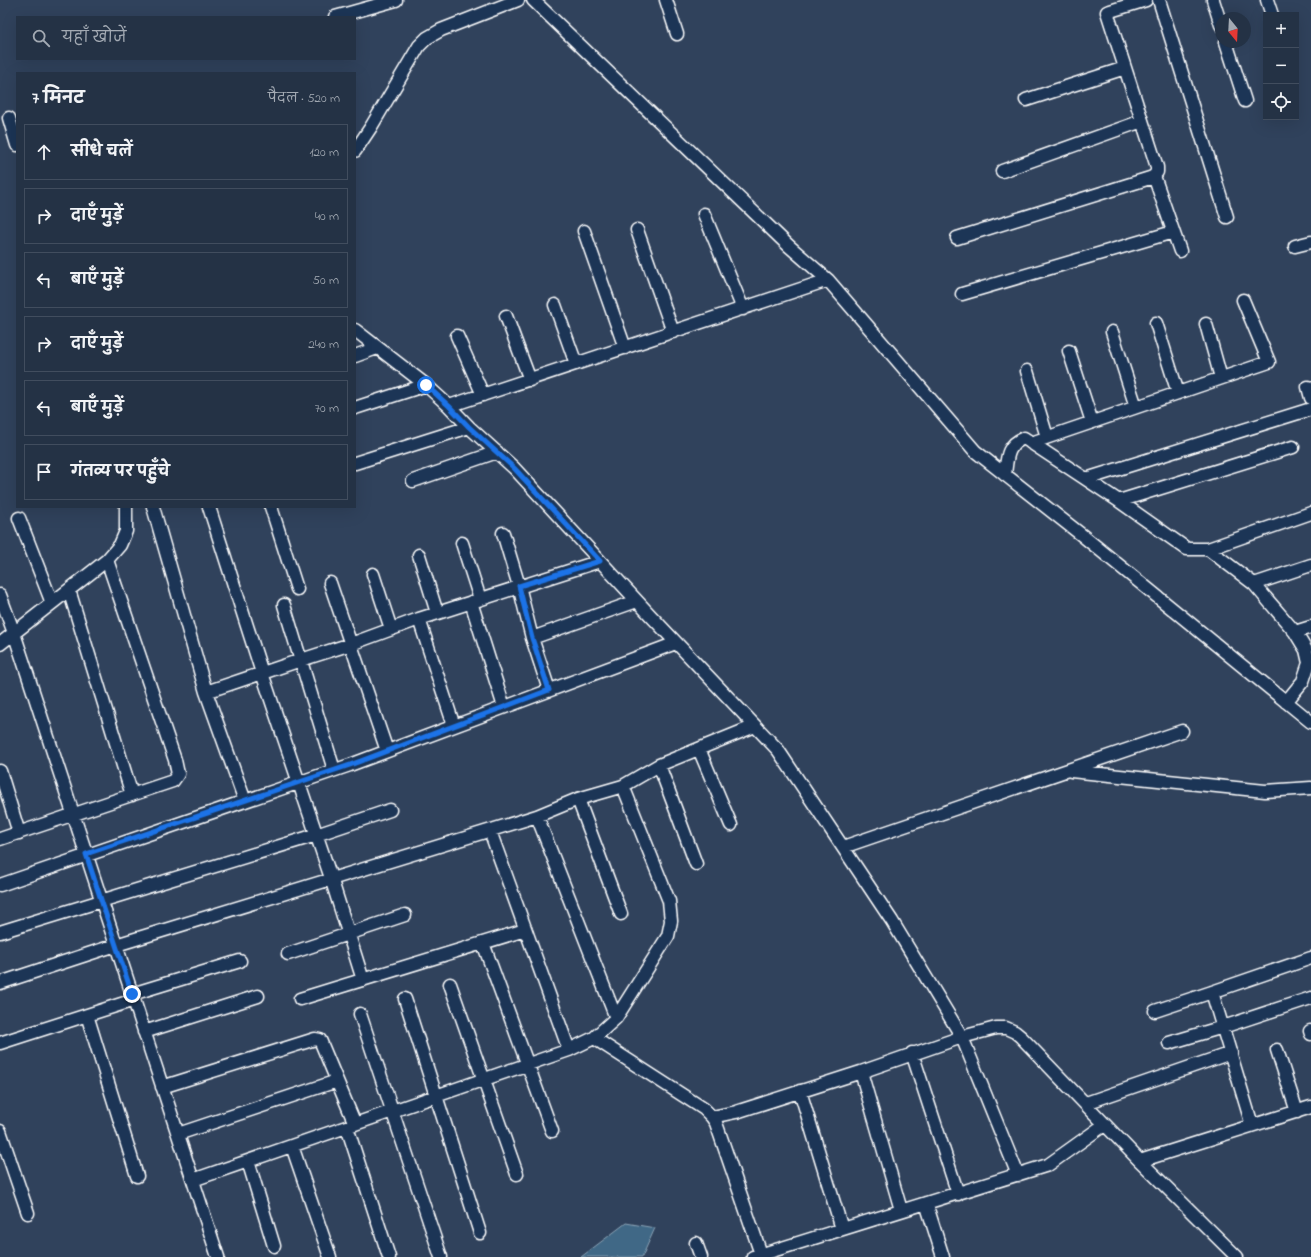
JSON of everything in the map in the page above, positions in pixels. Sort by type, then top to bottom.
[{"type":"street","points":[[339,16],[396,0]]},
{"type":"street","points":[[356,150],[375,121],[419,46],[427,38],[441,30],[518,0]]},
{"type":"street","points":[[666,0],[677,34]]},
{"type":"street","points":[[957,238],[1154,176],[1157,172],[1157,167],[1107,12],[1146,0]]},
{"type":"street","points":[[1159,0],[1227,217]]},
{"type":"street","points":[[1213,0],[1217,12]]},
{"type":"street","points":[[1267,0],[1271,12]]},
{"type":"street","points":[[537,1],[789,246],[828,280],[975,451],[1083,536],[1311,722]]},
{"type":"street","points":[[1228,48],[1245,101]]},
{"type":"street","points":[[1026,100],[1125,68]]},
{"type":"street","points":[[9,118],[16,142]]},
{"type":"street","points":[[1002,171],[1142,121]]},
{"type":"street","points":[[1154,176],[1180,251]]},
{"type":"street","points":[[704,214],[743,309]]},
{"type":"street","points":[[637,230],[673,332]]},
{"type":"street","points":[[584,231],[625,348]]},
{"type":"street","points":[[962,294],[1173,232]]},
{"type":"street","points":[[1295,246],[1311,242]]},
{"type":"street","points":[[449,406],[828,280]]},
{"type":"street","points":[[1031,443],[1269,362],[1242,300]]},
{"type":"street","points":[[555,305],[576,364]]},
{"type":"street","points":[[506,316],[530,380]]},
{"type":"street","points":[[1156,323],[1178,393]]},
{"type":"street","points":[[1206,324],[1222,378]]},
{"type":"street","points":[[356,331],[426,385],[514,468],[676,643],[778,750],[892,921],[962,1037],[1018,1175]]},
{"type":"street","points":[[1112,332],[1136,407]]},
{"type":"street","points":[[457,336],[483,395]]},
{"type":"street","points":[[356,356],[377,348]]},
{"type":"street","points":[[1069,351],[1092,422]]},
{"type":"street","points":[[1027,371],[1047,437]]},
{"type":"street","points":[[356,408],[426,385]]},
{"type":"street","points":[[1086,479],[1311,409]]},
{"type":"street","points":[[356,463],[469,427]]},
{"type":"street","points":[[1006,475],[1007,453],[1017,441],[1024,438],[1188,549],[1208,550],[1311,513]]},
{"type":"street","points":[[1119,501],[1293,447]]},
{"type":"street","points":[[413,481],[497,452]]},
{"type":"street","points":[[0,644],[107,560],[120,545],[126,531],[130,508]]},
{"type":"street","points":[[153,508],[206,692],[245,801]]},
{"type":"street","points":[[209,508],[363,980]]},
{"type":"street","points":[[271,508],[297,589]]},
{"type":"street","points":[[19,518],[52,603]]},
{"type":"street","points":[[502,532],[519,586],[532,638],[549,690]]},
{"type":"street","points":[[462,543],[504,707]]},
{"type":"street","points":[[1208,550],[1254,584],[1295,632],[1306,650],[1309,663],[1302,681],[1286,702]]},
{"type":"street","points":[[419,555],[437,613]]},
{"type":"street","points":[[0,839],[173,781],[178,774],[176,760],[107,560]]},
{"type":"street","points":[[206,692],[351,644],[437,613],[600,561]]},
{"type":"street","points":[[1254,584],[1311,565]]},
{"type":"street","points":[[373,574],[391,629]]},
{"type":"street","points":[[330,583],[387,751]]},
{"type":"street","points":[[69,590],[132,795]]},
{"type":"street","points":[[0,595],[14,633],[101,901],[134,997],[144,1032],[218,1257]]},
{"type":"street","points":[[532,638],[637,601]]},
{"type":"street","points":[[284,605],[334,770]]},
{"type":"street","points":[[419,619],[454,726]]},
{"type":"street","points":[[1295,632],[1311,627]]},
{"type":"street","points":[[0,884],[334,770],[676,643]]},
{"type":"street","points":[[0,983],[331,878],[537,816],[578,799],[623,786],[659,765],[755,726]]},
{"type":"street","points":[[843,847],[1182,730]]},
{"type":"street","points":[[699,749],[731,825]]},
{"type":"street","points":[[659,765],[696,864]]},
{"type":"street","points":[[0,771],[19,833]]},
{"type":"street","points":[[1066,771],[1265,791],[1311,788]]},
{"type":"street","points":[[193,1180],[569,1050],[594,1038],[616,1018],[668,936],[672,921],[669,901],[623,786]]},
{"type":"street","points":[[578,799],[621,914]]},
{"type":"street","points":[[0,932],[316,836],[390,810]]},
{"type":"street","points":[[537,816],[616,1018]]},
{"type":"street","points":[[490,831],[569,1050]]},
{"type":"street","points":[[288,954],[405,915]]},
{"type":"street","points":[[300,999],[525,930]]},
{"type":"street","points":[[483,943],[552,1131]]},
{"type":"street","points":[[1155,1011],[1311,958]]},
{"type":"street","points":[[0,1043],[87,1015],[134,997],[240,961]]},
{"type":"street","points":[[450,984],[516,1174]]},
{"type":"street","points":[[1212,992],[1252,1125]]},
{"type":"street","points":[[144,1032],[258,996]]},
{"type":"street","points":[[405,998],[480,1233]]},
{"type":"street","points":[[1169,1043],[1311,998]]},
{"type":"street","points":[[360,1014],[441,1257]]},
{"type":"street","points":[[87,1015],[137,1176]]},
{"type":"street","points":[[712,1117],[736,1112],[861,1072],[912,1053],[962,1037],[996,1028],[1006,1028],[1015,1032],[1086,1103],[1104,1125],[1237,1257]]},
{"type":"street","points":[[594,1038],[704,1109],[712,1117],[716,1123],[759,1256],[842,1228],[926,1202],[958,1194],[1048,1165],[1104,1125]]},
{"type":"street","points":[[162,1087],[315,1039],[320,1040],[337,1080],[389,1257]]},
{"type":"street","points":[[1277,1050],[1297,1112]]},
{"type":"street","points":[[912,1053],[958,1194]]},
{"type":"street","points":[[1086,1103],[1231,1053]]},
{"type":"street","points":[[861,1072],[901,1210]]},
{"type":"street","points":[[178,1134],[337,1080]]},
{"type":"street","points":[[800,1091],[842,1228]]},
{"type":"street","points":[[1140,1161],[1311,1107]]},
{"type":"street","points":[[0,1131],[28,1213]]},
{"type":"street","points":[[292,1146],[330,1257]]},
{"type":"street","points":[[248,1161],[274,1246]]},
{"type":"street","points":[[926,1202],[943,1257]]},
{"type":"street","points":[[696,1243],[701,1257]]},
{"type":"water","points":[[626,1223],[655,1228],[642,1257],[581,1257]]},
{"type":"route","points":[[132,994],[86,854],[350,765],[549,690],[532,638],[519,586],[600,561],[514,468],[426,385]]}]
